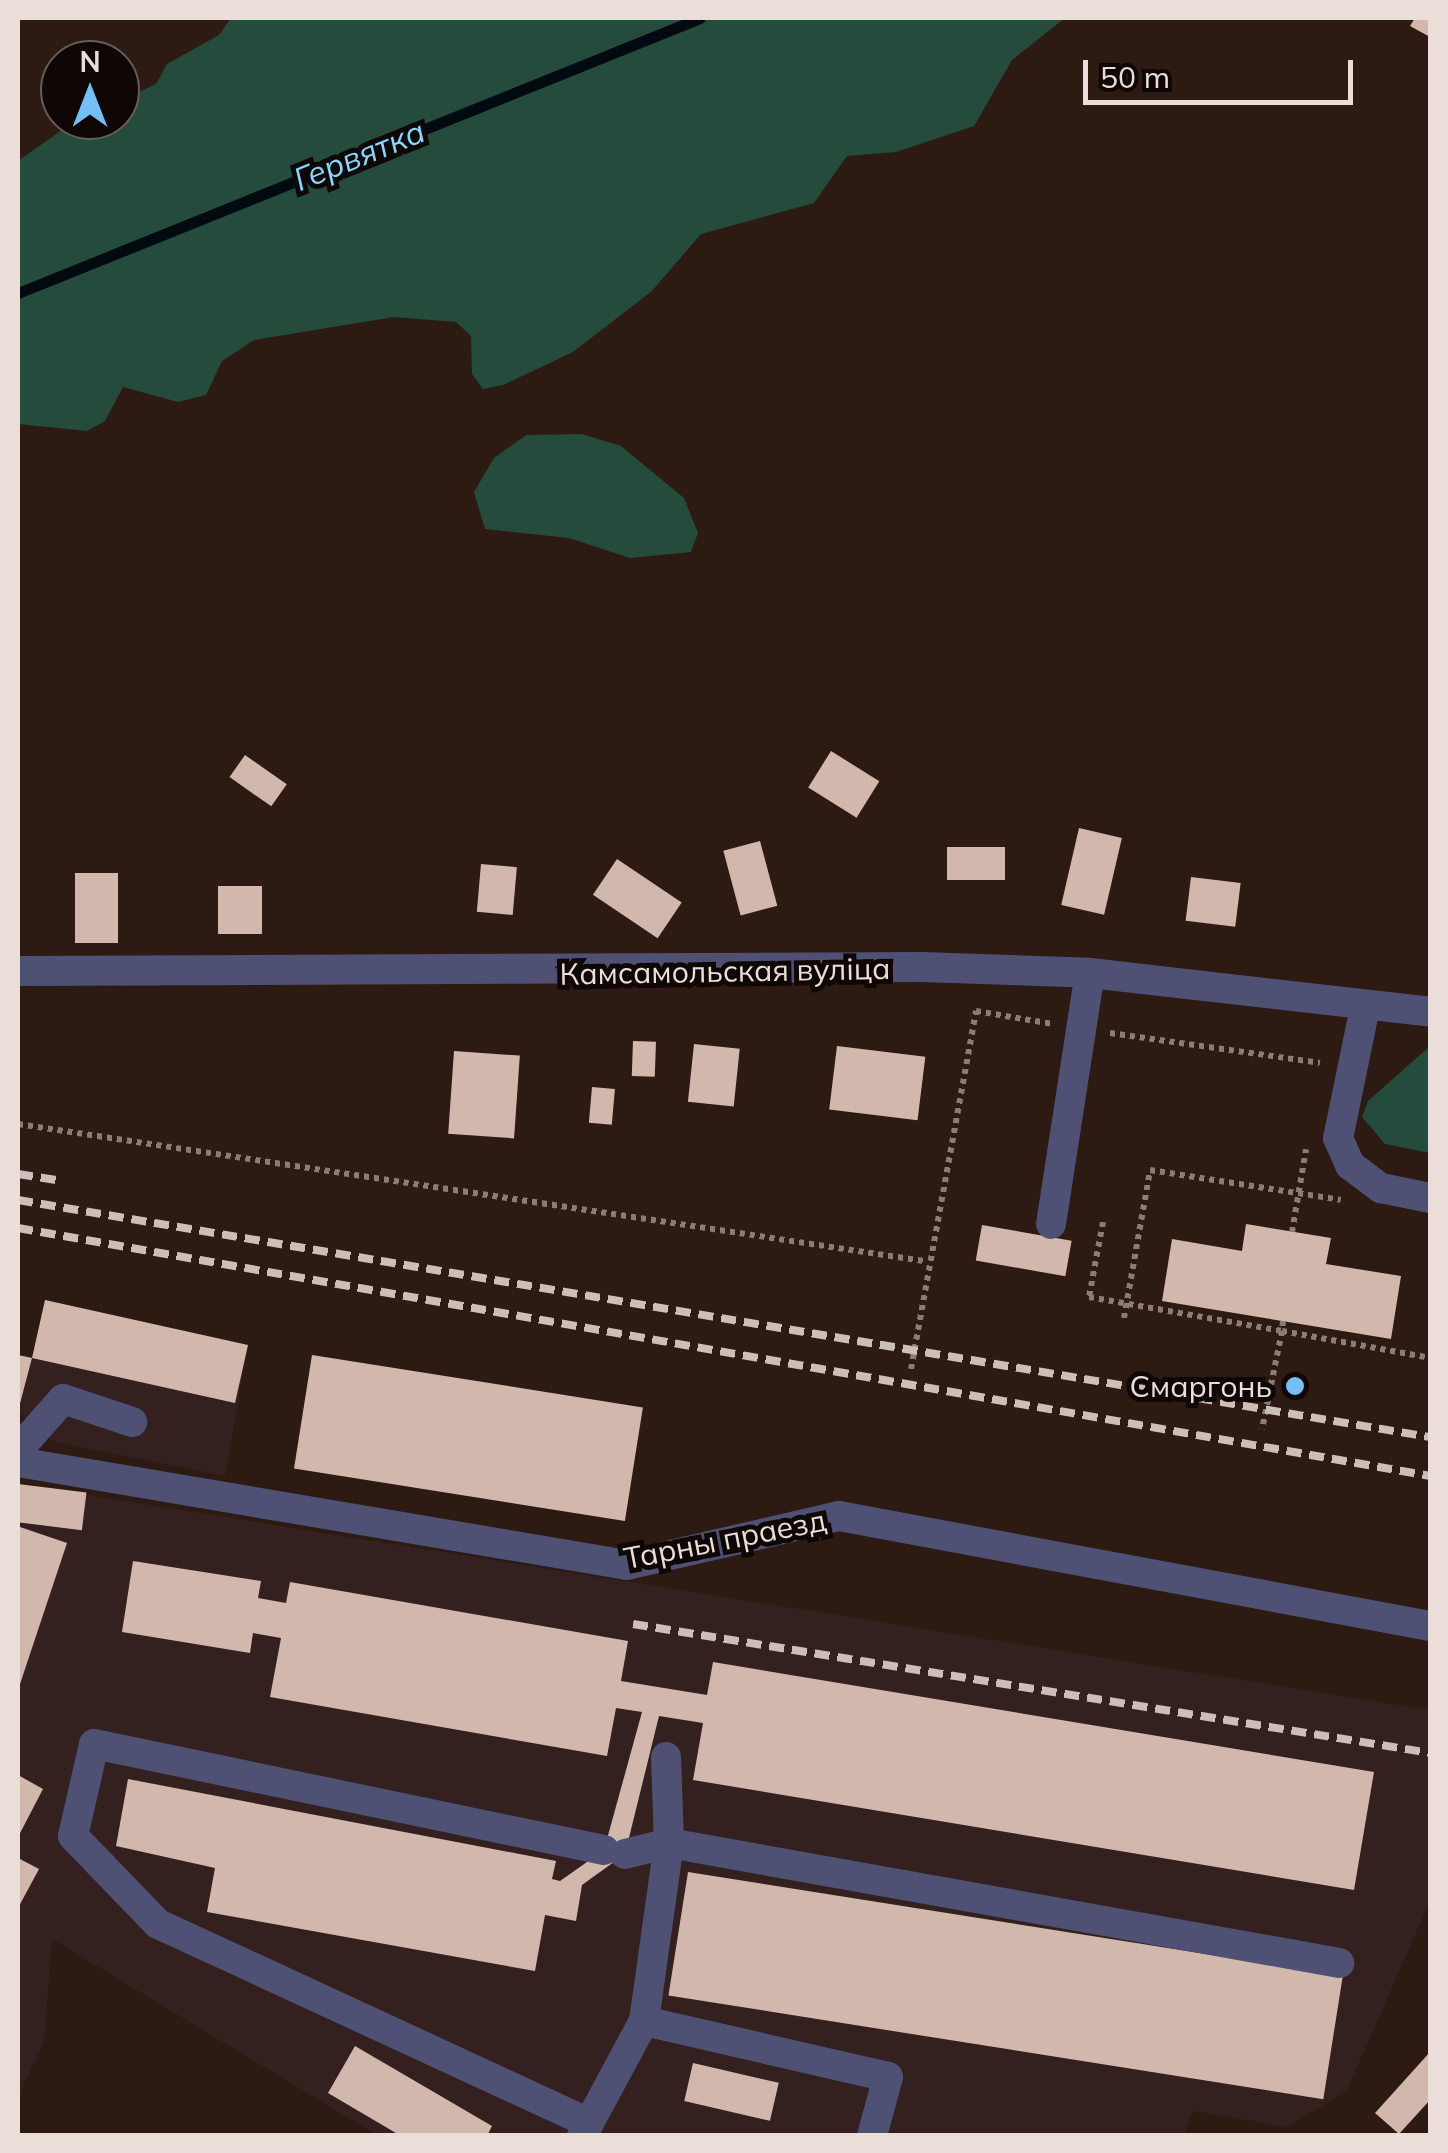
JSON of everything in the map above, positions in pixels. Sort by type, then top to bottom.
[{"type":"street","name":"Камсамольская вуліца","points":[[18,971],[1090,974],[1430,1012]]},
{"type":"street","points":[[1051,1224],[1090,974]]},
{"type":"street","points":[[1365,1007],[1338,1138],[1350,1165],[1381,1188],[1430,1198]]},
{"type":"street","points":[[18,1450],[63,1399],[132,1422]]},
{"type":"street","name":"Тарны праезд","points":[[18,1462],[627,1565],[840,1516],[1430,1626]]},
{"type":"street","points":[[666,1757],[669,1843],[644,2021],[584,2129],[158,1924],[72,1836],[94,1744],[614,1852],[669,1843],[1339,1963]]},
{"type":"street","points":[[644,2021],[888,2077],[872,2136]]},
{"type":"path","points":[[911,1370],[924,1261],[976,1011],[1320,1063],[1317,1081]]},
{"type":"path","points":[[18,1124],[924,1261]]},
{"type":"path","points":[[1292,1232],[1308,1137]]},
{"type":"path","points":[[1124,1318],[1150,1170],[1356,1202]]},
{"type":"path","points":[[1103,1222],[1089,1298],[1430,1358]]},
{"type":"path","points":[[1262,1429],[1284,1322]]},
{"type":"shaded area","points":[[45,1300],[248,1345],[225,1476],[51,1441],[18,1411],[18,1355],[32,1357]]},
{"type":"shaded area","points":[[18,1484],[1430,1710],[1430,1901],[1347,2090],[1288,2127],[1193,2111],[1183,2136],[377,2135],[52,1939],[44,2042],[18,2097]]},
{"type":"green space","points":[[231,18],[1065,18],[1012,60],[974,126],[896,152],[847,156],[814,203],[701,234],[652,291],[573,352],[503,385],[483,389],[472,374],[471,336],[456,322],[394,317],[254,340],[222,361],[206,395],[178,402],[123,387],[105,421],[87,431],[18,424],[18,161],[48,140],[140,140],[140,92],[156,84],[167,64],[219,35]]},
{"type":"green space","points":[[582,434],[621,446],[684,498],[698,533],[691,552],[630,558],[569,538],[485,529],[474,492],[494,458],[526,435]]},
{"type":"green space","points":[[1430,1046],[1430,1153],[1385,1144],[1362,1117],[1368,1101]]},
{"type":"building","points":[[1415,18],[1430,18],[1430,37],[1410,26]]},
{"type":"building","points":[[831,751],[879,781],[857,818],[808,787]]},
{"type":"building","points":[[245,755],[287,784],[271,806],[230,777]]},
{"type":"building","points":[[1079,828],[1122,838],[1104,915],[1061,905]]},
{"type":"building","points":[[760,841],[777,906],[741,916],[723,851]]},
{"type":"building","points":[[947,847],[1005,847],[1005,880],[947,880]]},
{"type":"building","points":[[617,859],[682,903],[658,938],[593,895]]},
{"type":"building","points":[[481,864],[517,867],[513,915],[477,912]]},
{"type":"building","points":[[75,873],[118,873],[118,943],[75,943]]},
{"type":"building","points":[[1191,877],[1241,883],[1235,927],[1186,921]]},
{"type":"building","points":[[218,886],[262,886],[262,934],[218,934]]},
{"type":"building","points":[[633,1041],[656,1042],[655,1077],[632,1076]]},
{"type":"building","points":[[694,1044],[740,1049],[734,1106],[688,1102]]},
{"type":"building","points":[[837,1046],[925,1057],[918,1120],[829,1110]]},
{"type":"building","points":[[454,1051],[520,1056],[514,1138],[448,1134]]},
{"type":"building","points":[[592,1087],[615,1089],[612,1125],[589,1123]]},
{"type":"building","name":"Смаргонь","points":[[1246,1224],[1331,1238],[1326,1264],[1401,1276],[1391,1339],[1162,1301],[1172,1239],[1242,1251]]},
{"type":"building","points":[[982,1225],[1072,1241],[1065,1276],[976,1260]]},
{"type":"building","points":[[45,1300],[248,1345],[235,1403],[32,1358]]},
{"type":"building","points":[[18,1355],[32,1358],[18,1411]]},
{"type":"building","points":[[312,1355],[643,1407],[625,1521],[294,1469]]},
{"type":"building","points":[[18,1484],[86,1492],[82,1530],[18,1522]]},
{"type":"building","points":[[20,1527],[67,1543],[18,1690],[18,1534]]},
{"type":"building","points":[[133,1561],[261,1581],[258,1598],[286,1603],[290,1582],[628,1641],[621,1681],[707,1695],[713,1662],[1374,1772],[1354,1890],[693,1780],[703,1723],[659,1716],[625,1854],[582,1885],[576,1921],[545,1915],[535,1971],[207,1912],[215,1868],[116,1846],[128,1779],[556,1861],[552,1879],[560,1881],[604,1850],[642,1712],[616,1708],[607,1756],[270,1697],[281,1638],[253,1633],[250,1653],[122,1632]]},
{"type":"building","points":[[18,1775],[43,1789],[18,1837]]},
{"type":"building","points":[[18,1858],[39,1869],[18,1908]]},
{"type":"building","points":[[688,1872],[1343,1976],[1323,2099],[668,1995]]},
{"type":"building","points":[[355,2046],[492,2126],[487,2136],[401,2136],[328,2093]]},
{"type":"building","points":[[1430,2052],[1430,2100],[1399,2134],[1375,2113]]},
{"type":"building","points":[[693,2063],[779,2083],[770,2121],[684,2101]]},
{"type":"waterway","name":"Гервятка","points":[[18,293],[700,18]]},
{"type":"railway","points":[[18,1174],[62,1181]]},
{"type":"railway","points":[[18,1200],[1430,1437]]},
{"type":"railway","points":[[18,1228],[1430,1476]]},
{"type":"railway","points":[[633,1624],[1430,1753]]},
{"type":"place","name":"Смаргонь","points":[[1295,1386]]}]
